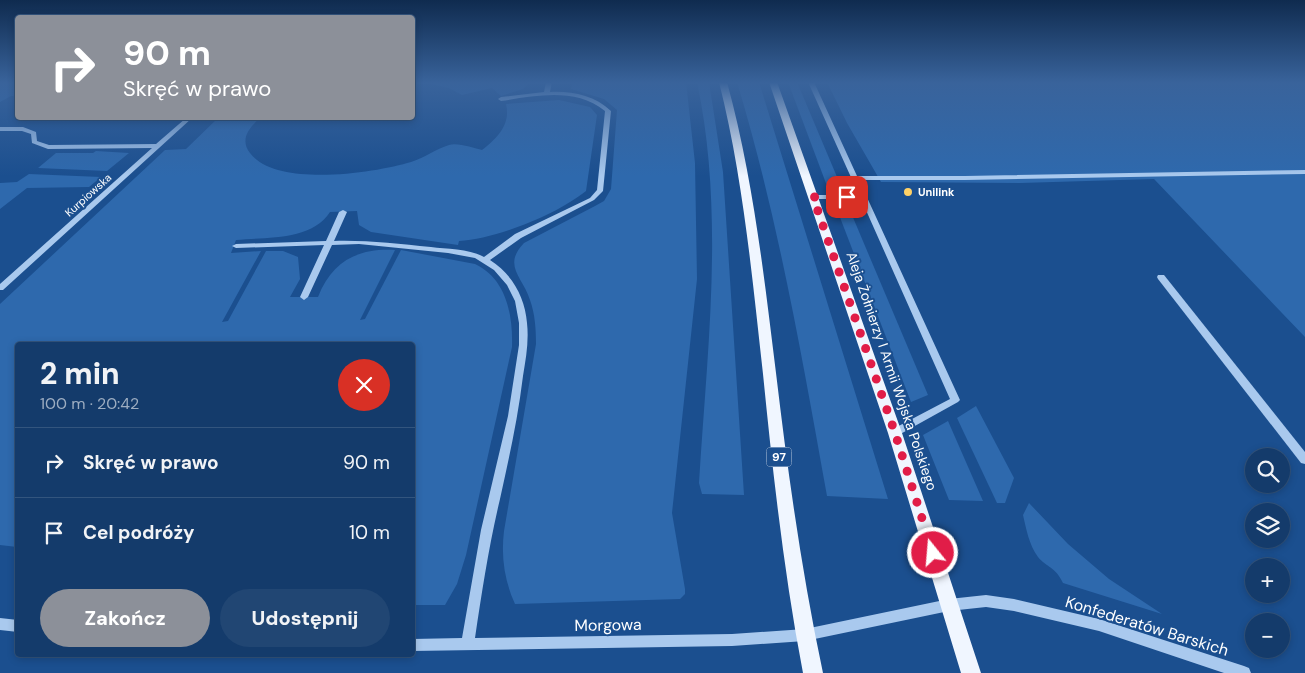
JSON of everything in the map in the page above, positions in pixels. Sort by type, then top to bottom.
[{"type":"main road","name":"97","points":[[730,113],[738,149],[758,279],[787,525],[813,673]]},
{"type":"main road","name":"Aleja Żołnierzy I Armii Wojska Polskiego","points":[[784,113],[895,433],[971,673]]},
{"type":"street","points":[[484,261],[518,236],[592,199],[600,191],[608,113]]},
{"type":"street","points":[[826,113],[954,400],[895,433]]},
{"type":"street","name":"Kurpiowska","points":[[0,288],[187,120]]},
{"type":"street","points":[[0,129],[29,130],[34,133],[34,142],[48,146],[157,146]]},
{"type":"street","points":[[856,178],[1305,172]]},
{"type":"street","points":[[813,197],[864,197]]},
{"type":"street","points":[[304,297],[342,212]]},
{"type":"street","points":[[236,246],[329,242],[401,244],[477,256],[497,268],[510,284],[519,301],[523,323],[523,345],[512,416],[487,530],[467,645]]},
{"type":"street","points":[[1161,276],[1305,460]]},
{"type":"street","name":"Konfederatów Barskich","points":[[805,635],[949,605],[986,601],[1014,605],[1099,625],[1244,673]]},
{"type":"street","points":[[0,624],[15,626]]},
{"type":"street","name":"Morgowa","points":[[415,645],[732,640],[805,635]]},
{"type":"shaded area","points":[[507,113],[596,113],[597,115],[586,191],[559,209],[542,217],[508,231],[459,241],[458,245],[371,232],[359,225],[357,211],[330,212],[312,228],[288,236],[236,240],[231,253],[261,251],[222,322],[228,321],[266,251],[283,251],[298,257],[300,279],[290,297],[318,297],[331,274],[348,259],[369,251],[395,250],[360,320],[365,319],[401,250],[475,264],[494,279],[501,289],[509,311],[512,347],[466,555],[457,584],[445,605],[415,605],[415,342],[15,342],[15,547],[0,545],[0,304],[165,150],[186,149],[216,120],[258,120],[247,134],[246,143],[250,153],[263,164],[281,171],[303,174],[351,173],[411,162],[452,144],[482,150],[498,136],[505,125]]},
{"type":"shaded area","points":[[617,113],[689,113],[695,163],[697,279],[672,513],[685,594],[680,599],[515,604],[506,577],[503,559],[504,531],[536,344],[533,311],[527,292],[516,272],[515,258],[524,243],[604,201],[611,189]]},
{"type":"shaded area","points":[[702,113],[714,113],[723,172],[744,495],[702,494],[699,483],[712,282],[710,182]]},
{"type":"shaded area","points":[[746,113],[769,113],[888,499],[827,496],[788,288]]},
{"type":"shaded area","points":[[800,113],[810,113],[840,184],[838,188],[827,186]]},
{"type":"shaded area","points":[[842,113],[1305,113],[1305,337],[1154,179],[1020,183],[881,182]]},
{"type":"shaded area","points":[[96,151],[129,153],[107,171],[38,168],[56,153],[93,153]]},
{"type":"shaded area","points":[[29,174],[101,177],[89,187],[27,188],[0,209],[0,183],[17,182]]},
{"type":"shaded area","points":[[843,205],[849,208],[928,395],[911,402],[836,207]]},
{"type":"shaded area","points":[[976,406],[1014,478],[1005,503],[997,503],[957,418]]},
{"type":"shaded area","points":[[948,421],[983,501],[949,500],[923,435]]},
{"type":"shaded area","points":[[1029,503],[1068,544],[1109,579],[1162,614],[1063,583],[1054,570],[1041,561],[1032,547],[1023,515]]},
{"type":"place","name":"Unilink","points":[[908,192]]},
{"type":"route","points":[[847,197],[813,197],[895,433],[933,553]]}]
